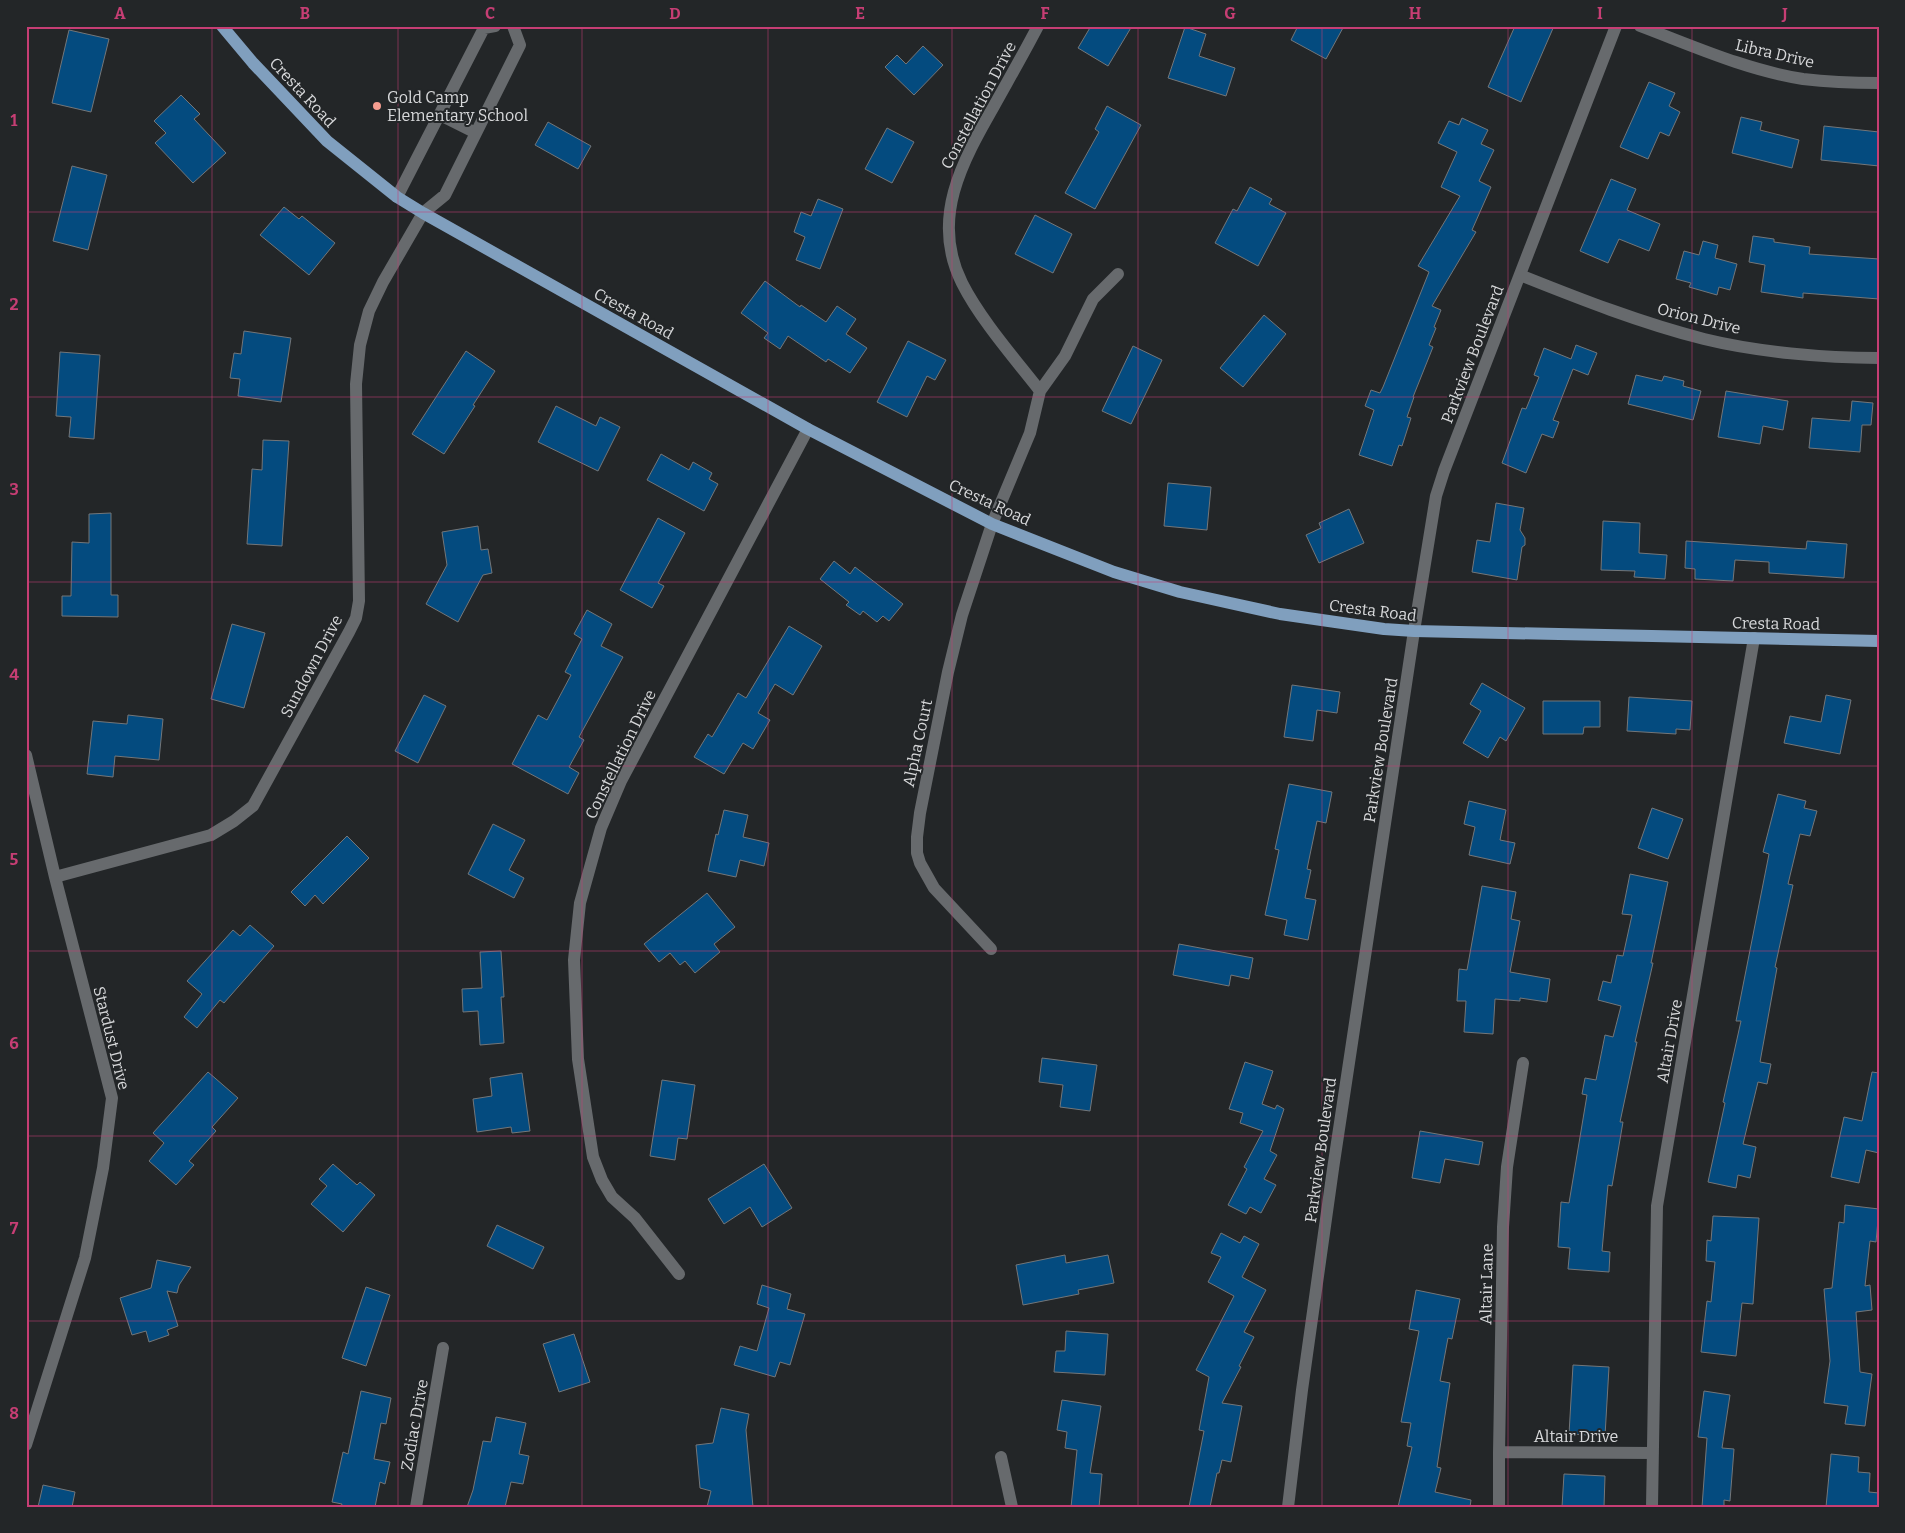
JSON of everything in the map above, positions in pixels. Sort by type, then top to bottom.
[{"type":"main road","name":"Cresta Road","points":[[222,26],[253,63],[327,142],[397,197],[423,213],[808,429],[992,524],[1114,572],[1180,592],[1280,614],[1414,632],[1879,641]]},
{"type":"street","points":[[397,197],[484,28],[495,26]]},
{"type":"street","points":[[423,213],[445,195],[520,44],[513,26]]},
{"type":"street","name":"Constellation Drive","points":[[1038,26],[972,145],[959,174],[949,214],[949,238],[954,262],[962,283],[972,300],[1040,391]]},
{"type":"street","name":"Parkview Boulevard","points":[[1288,1507],[1302,1390],[1333,1168],[1436,496],[1616,26]]},
{"type":"street","name":"Libra Drive","points":[[1640,26],[1730,61],[1764,70],[1803,78],[1879,83]]},
{"type":"street","points":[[440,115],[476,133]]},
{"type":"street","name":"Sundown Drive","points":[[54,877],[211,835],[234,821],[253,806],[356,618],[359,601],[356,384],[360,345],[372,304],[423,213]]},
{"type":"street","points":[[992,524],[1030,433],[1040,391],[1065,356],[1094,299],[1118,274]]},
{"type":"street","name":"Orion Drive","points":[[1520,276],[1616,312],[1705,339],[1800,353],[1879,358]]},
{"type":"street","name":"Constellation Drive","points":[[678,1274],[635,1218],[612,1197],[593,1157],[578,1059],[574,960],[580,903],[601,828],[621,780],[808,429]]},
{"type":"street","name":"Alpha Court","points":[[991,949],[934,888],[920,863],[917,853],[917,837],[920,813],[952,655],[962,615],[992,524]]},
{"type":"street","name":"Altair Drive","points":[[1652,1507],[1657,1206],[1754,638]]},
{"type":"street","name":"Stardust Drive","points":[[26,754],[54,877],[112,1098],[103,1168],[85,1258],[26,1445]]},
{"type":"street","name":"Altair Lane","points":[[1499,1507],[1498,1452],[1503,1227],[1507,1167],[1524,1063]]},
{"type":"street","name":"Zodiac Drive","points":[[416,1507],[443,1348]]},
{"type":"street","name":"Altair Drive","points":[[1498,1452],[1653,1453]]},
{"type":"street","points":[[1001,1457],[1012,1507]]},
{"type":"building","points":[[1091,26],[1132,26],[1108,66],[1078,48]]},
{"type":"building","points":[[1298,26],[1344,26],[1326,59],[1291,40]]},
{"type":"building","points":[[1515,26],[1554,26],[1521,102],[1488,87]]},
{"type":"building","points":[[1185,27],[1206,34],[1199,56],[1235,68],[1226,96],[1168,78]]},
{"type":"building","points":[[69,30],[109,39],[91,112],[52,103]]},
{"type":"building","points":[[923,46],[943,65],[914,95],[885,67],[897,55],[906,64]]},
{"type":"building","points":[[1649,82],[1675,93],[1669,106],[1680,112],[1669,136],[1660,132],[1648,159],[1620,147]]},
{"type":"building","points":[[181,95],[200,114],[194,119],[226,153],[193,183],[155,143],[166,133],[154,121]]},
{"type":"building","points":[[1107,106],[1141,125],[1095,209],[1065,193],[1099,132],[1095,129]]},
{"type":"building","points":[[1741,117],[1762,122],[1760,130],[1799,140],[1792,168],[1732,153]]},
{"type":"building","points":[[1462,118],[1488,130],[1481,144],[1494,150],[1479,181],[1491,187],[1472,230],[1476,232],[1432,306],[1441,310],[1429,345],[1433,347],[1413,397],[1407,417],[1411,418],[1402,446],[1399,445],[1392,466],[1359,455],[1374,410],[1365,406],[1371,390],[1380,393],[1383,387],[1429,272],[1418,266],[1460,196],[1441,187],[1457,152],[1438,143],[1449,121],[1459,125]]},
{"type":"building","points":[[548,122],[591,146],[578,169],[535,145]]},
{"type":"building","points":[[1824,126],[1879,132],[1879,166],[1821,160]]},
{"type":"building","points":[[887,128],[914,142],[892,183],[865,169]]},
{"type":"building","points":[[72,166],[107,175],[88,250],[53,241]]},
{"type":"building","points":[[1611,179],[1636,189],[1627,210],[1660,224],[1649,251],[1619,239],[1608,263],[1580,251]]},
{"type":"building","points":[[1250,187],[1272,199],[1269,204],[1286,213],[1258,266],[1215,243],[1233,209],[1237,211]]},
{"type":"building","points":[[818,199],[843,209],[820,269],[796,260],[805,237],[794,232],[801,212],[811,216]]},
{"type":"building","points":[[284,207],[299,219],[302,216],[335,243],[309,275],[260,235]]},
{"type":"building","points":[[1035,215],[1072,234],[1053,273],[1015,254]]},
{"type":"building","points":[[1753,236],[1774,239],[1774,242],[1810,247],[1809,254],[1879,259],[1879,299],[1803,293],[1803,298],[1761,292],[1765,265],[1749,262]]},
{"type":"building","points":[[1703,241],[1718,245],[1715,258],[1737,264],[1730,290],[1719,287],[1717,295],[1689,287],[1691,283],[1676,279],[1684,251],[1699,255]]},
{"type":"building","points":[[765,281],[800,307],[801,305],[826,322],[837,306],[856,319],[846,334],[867,348],[850,373],[828,359],[826,362],[788,336],[780,349],[764,338],[768,333],[741,313]]},
{"type":"building","points":[[1264,315],[1286,334],[1243,387],[1220,368]]},
{"type":"building","points":[[244,331],[291,338],[281,402],[238,396],[240,379],[230,378],[234,353],[241,354]]},
{"type":"building","points":[[908,341],[946,360],[935,380],[927,376],[907,417],[877,402]]},
{"type":"building","points":[[1576,345],[1597,353],[1588,375],[1573,369],[1553,420],[1559,422],[1553,438],[1542,434],[1526,473],[1502,463],[1522,408],[1526,409],[1539,377],[1534,375],[1544,348],[1571,359]]},
{"type":"building","points":[[1133,346],[1162,360],[1131,424],[1102,411]]},
{"type":"building","points":[[466,351],[495,371],[444,454],[412,434]]},
{"type":"building","points":[[60,352],[100,355],[94,439],[69,437],[71,417],[56,416]]},
{"type":"building","points":[[1636,375],[1662,381],[1664,376],[1684,381],[1683,386],[1701,391],[1693,420],[1628,404]]},
{"type":"building","points":[[1726,391],[1788,401],[1783,430],[1763,426],[1760,444],[1718,437]]},
{"type":"building","points":[[1852,401],[1873,403],[1871,425],[1862,425],[1860,452],[1809,448],[1812,418],[1850,421]]},
{"type":"building","points":[[556,406],[596,426],[600,417],[620,427],[598,471],[538,442]]},
{"type":"building","points":[[263,440],[289,441],[282,546],[247,544],[252,469],[262,470]]},
{"type":"building","points":[[661,454],[689,470],[693,462],[712,473],[709,479],[718,484],[704,511],[647,480]]},
{"type":"building","points":[[1168,483],[1211,487],[1207,530],[1164,526]]},
{"type":"building","points":[[1496,503],[1524,508],[1520,530],[1525,538],[1525,545],[1522,547],[1517,580],[1472,572],[1477,540],[1490,542]]},
{"type":"building","points":[[1349,509],[1364,543],[1319,563],[1306,535],[1321,528],[1319,523]]},
{"type":"building","points":[[111,513],[111,595],[118,595],[118,617],[62,616],[62,596],[71,596],[72,542],[89,543],[89,514]]},
{"type":"building","points":[[658,518],[685,533],[658,583],[664,586],[652,608],[620,590]]},
{"type":"building","points":[[1603,521],[1640,523],[1639,553],[1667,555],[1665,579],[1634,577],[1635,571],[1601,570]]},
{"type":"building","points":[[478,526],[481,550],[488,549],[492,573],[483,575],[458,622],[426,604],[447,565],[442,532]]},
{"type":"building","points":[[1686,541],[1806,549],[1807,541],[1847,544],[1844,578],[1769,573],[1769,562],[1735,560],[1733,581],[1695,579],[1695,569],[1685,568]]},
{"type":"building","points":[[834,561],[850,574],[855,567],[903,604],[889,621],[883,616],[877,622],[863,611],[860,615],[846,605],[849,602],[820,579]]},
{"type":"building","points":[[587,610],[612,624],[601,646],[623,657],[579,737],[584,740],[569,767],[579,773],[568,794],[512,764],[538,715],[547,720],[571,675],[565,672],[582,639],[574,634]]},
{"type":"building","points":[[232,624],[265,633],[244,708],[211,699]]},
{"type":"building","points":[[789,626],[822,646],[793,695],[775,684],[758,713],[770,720],[753,749],[743,743],[724,774],[694,757],[708,734],[712,737],[738,693],[746,698]]},
{"type":"building","points":[[1482,683],[1525,708],[1506,741],[1500,737],[1488,758],[1463,743],[1481,711],[1470,704]]},
{"type":"building","points":[[1292,685],[1340,692],[1337,713],[1317,710],[1313,741],[1284,737]]},
{"type":"building","points":[[424,695],[446,706],[418,763],[395,751]]},
{"type":"building","points":[[1826,695],[1851,700],[1840,754],[1784,743],[1790,716],[1821,722]]},
{"type":"building","points":[[1629,697],[1692,701],[1690,730],[1676,729],[1676,734],[1627,731]]},
{"type":"building","points":[[1543,701],[1600,701],[1600,727],[1584,727],[1583,734],[1543,734]]},
{"type":"building","points":[[128,715],[163,719],[159,760],[115,756],[113,777],[87,774],[93,721],[127,724]]},
{"type":"building","points":[[1289,784],[1332,792],[1326,823],[1317,821],[1307,869],[1311,870],[1305,898],[1316,900],[1308,940],[1284,935],[1287,920],[1265,915],[1279,850],[1275,849]]},
{"type":"building","points":[[1778,794],[1806,801],[1804,808],[1817,811],[1810,836],[1800,834],[1788,884],[1793,885],[1775,967],[1777,968],[1760,1062],[1771,1064],[1767,1084],[1758,1082],[1743,1144],[1756,1147],[1750,1178],[1738,1175],[1736,1188],[1708,1182],[1741,1021],[1736,1021],[1769,854],[1763,852]]},
{"type":"building","points":[[1469,801],[1506,810],[1500,840],[1515,843],[1510,864],[1469,855],[1475,827],[1464,824]]},
{"type":"building","points":[[1652,808],[1683,819],[1668,859],[1638,848]]},
{"type":"building","points":[[724,810],[748,815],[743,837],[769,843],[764,866],[740,860],[736,877],[708,871],[716,834],[718,835]]},
{"type":"building","points":[[493,824],[525,840],[509,870],[524,878],[514,898],[468,874]]},
{"type":"building","points":[[347,836],[369,858],[323,904],[315,895],[305,906],[291,892]]},
{"type":"building","points":[[1630,874],[1668,882],[1620,1122],[1623,1122],[1612,1186],[1608,1185],[1602,1251],[1610,1252],[1609,1272],[1568,1269],[1570,1248],[1558,1247],[1561,1202],[1569,1203],[1587,1095],[1582,1094],[1585,1078],[1596,1080],[1605,1035],[1613,1037],[1621,1006],[1598,1000],[1603,981],[1611,983],[1617,955],[1623,956],[1632,915],[1622,914]]},
{"type":"building","points":[[1482,886],[1516,892],[1511,919],[1520,921],[1510,972],[1550,979],[1547,1002],[1520,998],[1520,1001],[1495,999],[1493,1034],[1464,1032],[1466,1001],[1457,1001],[1459,969],[1467,970]]},
{"type":"building","points":[[707,893],[735,927],[714,944],[720,952],[695,973],[685,961],[680,965],[670,953],[659,962],[644,944]]},
{"type":"building","points":[[250,925],[274,946],[224,1003],[220,1000],[197,1028],[184,1017],[202,994],[187,981],[233,930],[240,936]]},
{"type":"building","points":[[1179,944],[1253,958],[1249,979],[1231,975],[1229,986],[1173,975]]},
{"type":"building","points":[[501,951],[504,1043],[480,1045],[478,1011],[463,1012],[462,989],[482,988],[480,952]]},
{"type":"building","points":[[1042,1058],[1097,1065],[1090,1111],[1060,1107],[1063,1085],[1039,1082]]},
{"type":"building","points":[[1245,1062],[1273,1071],[1262,1104],[1275,1109],[1277,1105],[1284,1109],[1270,1151],[1277,1155],[1264,1179],[1276,1185],[1261,1213],[1250,1207],[1246,1214],[1228,1205],[1247,1169],[1244,1167],[1263,1131],[1240,1123],[1243,1113],[1229,1109]]},
{"type":"building","points":[[208,1072],[238,1098],[212,1127],[216,1131],[189,1161],[194,1165],[176,1185],[149,1161],[164,1143],[153,1133]]},
{"type":"building","points":[[1872,1072],[1879,1073],[1879,1153],[1866,1150],[1859,1183],[1831,1177],[1844,1117],[1862,1121]]},
{"type":"building","points":[[522,1073],[530,1131],[512,1133],[511,1127],[477,1132],[473,1099],[492,1096],[490,1078]]},
{"type":"building","points":[[662,1080],[695,1085],[687,1139],[678,1138],[675,1160],[650,1156]]},
{"type":"building","points":[[1420,1131],[1483,1142],[1479,1165],[1445,1159],[1440,1183],[1412,1178]]},
{"type":"building","points":[[333,1164],[357,1185],[360,1182],[375,1195],[343,1232],[311,1204],[327,1186],[319,1179]]},
{"type":"building","points":[[764,1164],[792,1208],[762,1227],[750,1207],[724,1224],[708,1199]]},
{"type":"building","points":[[1845,1205],[1879,1209],[1876,1242],[1870,1241],[1865,1286],[1870,1285],[1872,1310],[1856,1312],[1860,1372],[1872,1374],[1865,1426],[1845,1424],[1848,1406],[1824,1403],[1830,1361],[1824,1289],[1832,1288],[1839,1222],[1844,1223]]},
{"type":"building","points":[[1713,1216],[1759,1218],[1753,1304],[1742,1303],[1736,1356],[1701,1352],[1707,1301],[1711,1302],[1715,1262],[1706,1261],[1707,1240],[1711,1241]]},
{"type":"building","points":[[497,1225],[544,1247],[533,1269],[487,1246]]},
{"type":"building","points":[[1221,1233],[1240,1243],[1244,1236],[1259,1244],[1242,1277],[1266,1290],[1244,1332],[1254,1337],[1222,1403],[1242,1406],[1231,1462],[1222,1460],[1219,1473],[1217,1473],[1210,1507],[1189,1507],[1204,1431],[1199,1430],[1209,1377],[1196,1370],[1234,1296],[1208,1282],[1221,1257],[1211,1253]]},
{"type":"building","points":[[1065,1255],[1066,1263],[1108,1255],[1114,1283],[1078,1290],[1079,1294],[1023,1305],[1016,1265]]},
{"type":"building","points":[[157,1260],[191,1267],[179,1285],[177,1293],[167,1291],[178,1326],[167,1330],[169,1335],[149,1342],[146,1331],[132,1335],[120,1298],[151,1288]]},
{"type":"building","points":[[762,1285],[791,1294],[787,1309],[805,1314],[790,1365],[780,1362],[775,1377],[734,1365],[740,1346],[757,1351],[769,1308],[757,1304]]},
{"type":"building","points":[[366,1287],[390,1295],[366,1366],[342,1358]]},
{"type":"building","points":[[1416,1290],[1460,1299],[1452,1339],[1448,1338],[1440,1381],[1450,1383],[1437,1467],[1441,1468],[1435,1492],[1471,1500],[1470,1507],[1398,1507],[1412,1447],[1407,1446],[1411,1423],[1401,1422],[1419,1331],[1409,1329]]},
{"type":"building","points":[[1066,1331],[1108,1334],[1105,1375],[1054,1372],[1056,1351],[1065,1351]]},
{"type":"building","points":[[574,1334],[590,1382],[559,1392],[543,1344]]},
{"type":"building","points":[[1573,1365],[1609,1367],[1605,1436],[1569,1434]]},
{"type":"building","points":[[361,1391],[391,1398],[386,1424],[381,1423],[374,1459],[390,1462],[385,1484],[380,1482],[375,1507],[341,1507],[342,1504],[332,1502],[343,1452],[348,1454]]},
{"type":"building","points":[[1704,1391],[1730,1395],[1722,1448],[1734,1449],[1730,1501],[1724,1500],[1724,1507],[1702,1507],[1707,1438],[1698,1437]]},
{"type":"building","points":[[1062,1400],[1101,1406],[1090,1473],[1102,1474],[1099,1507],[1071,1507],[1077,1450],[1065,1448],[1067,1432],[1057,1430]]},
{"type":"building","points":[[721,1408],[749,1414],[746,1430],[753,1507],[707,1507],[711,1491],[700,1488],[696,1445],[713,1443]]},
{"type":"building","points":[[496,1417],[526,1423],[519,1454],[529,1456],[523,1484],[511,1482],[505,1507],[467,1507],[473,1490],[483,1441],[491,1442]]},
{"type":"building","points":[[1831,1454],[1859,1457],[1858,1472],[1870,1473],[1869,1492],[1879,1493],[1879,1507],[1826,1507]]},
{"type":"building","points":[[1564,1474],[1605,1476],[1604,1507],[1562,1507]]},
{"type":"building","points":[[43,1485],[75,1492],[72,1507],[38,1507]]},
{"type":"place","name":"Gold Camp Elementary School","points":[[377,106]]}]
